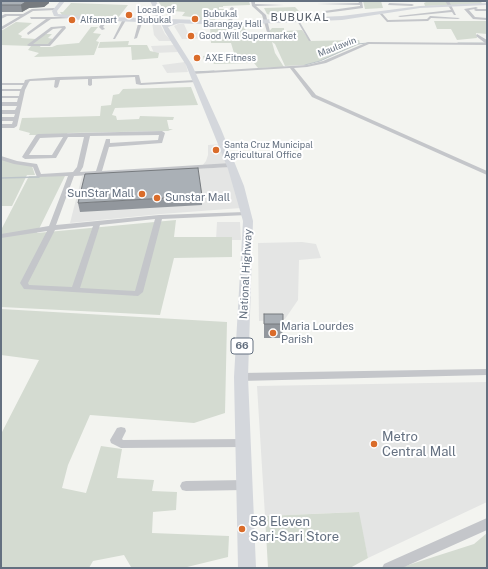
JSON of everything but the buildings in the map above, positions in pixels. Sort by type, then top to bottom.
[{"type":"main road","points":[[62,1],[55,9],[54,13],[55,15],[69,18],[124,20],[157,18],[163,21],[230,23],[329,18],[381,13],[392,11],[411,4],[449,3],[475,8],[487,4]]},
{"type":"main road","name":"National Highway","points":[[153,1],[196,81],[239,186],[248,221],[241,377],[246,485],[245,568]]},
{"type":"street","points":[[319,2],[335,4],[340,2],[360,2],[362,7],[325,12]]},
{"type":"street","points":[[319,2],[329,18]]},
{"type":"street","points":[[392,11],[389,2],[411,4]]},
{"type":"street","points":[[253,3],[282,5]]},
{"type":"street","points":[[253,3],[262,12],[271,39]]},
{"type":"street","points":[[381,13],[387,21],[428,20],[430,17],[458,18],[449,3]]},
{"type":"street","points":[[335,4],[340,11]]},
{"type":"street","points":[[230,23],[232,8]]},
{"type":"street","points":[[485,19],[474,18],[466,9],[475,8],[487,10]]},
{"type":"street","points":[[475,8],[485,19]]},
{"type":"street","points":[[1,29],[35,9],[55,9]]},
{"type":"street","points":[[385,19],[453,11]]},
{"type":"street","points":[[1,18],[6,15],[25,15]]},
{"type":"street","points":[[1,18],[18,19]]},
{"type":"street","points":[[1,18],[14,21]]},
{"type":"street","points":[[31,18],[69,18]]},
{"type":"street","points":[[59,27],[69,18]]},
{"type":"street","points":[[28,34],[49,19]]},
{"type":"street","points":[[103,29],[101,27],[107,19]]},
{"type":"street","points":[[114,38],[124,20]]},
{"type":"street","points":[[136,38],[143,20]]},
{"type":"street","points":[[297,20],[310,40]]},
{"type":"street","points":[[1,24],[9,24]]},
{"type":"street","points":[[65,27],[49,45],[29,45],[40,38],[52,28],[65,27]]},
{"type":"street","points":[[477,35],[487,43]]},
{"type":"street","points":[[40,38],[55,38]]},
{"type":"street","name":"Maulawin","points":[[192,73],[291,67],[324,62],[368,44],[487,43]]},
{"type":"street","points":[[291,67],[314,96],[487,173]]},
{"type":"street","points":[[90,81],[137,76],[138,83],[141,84],[196,81]]},
{"type":"street","points":[[56,86],[58,78]]},
{"type":"street","points":[[73,78],[73,86]]},
{"type":"street","points":[[1,126],[13,126],[23,90],[28,80],[73,78],[90,81],[102,81]]},
{"type":"street","points":[[39,87],[42,79]]},
{"type":"street","points":[[1,84],[25,84]]},
{"type":"street","points":[[1,90],[23,90]]},
{"type":"street","points":[[1,97],[21,97]]},
{"type":"street","points":[[1,104],[20,104]]},
{"type":"street","points":[[1,112],[18,112]]},
{"type":"street","points":[[1,119],[16,119]]},
{"type":"street","points":[[66,136],[54,157],[25,157],[38,136],[66,136],[87,136],[95,134],[162,132],[160,142],[107,145]]},
{"type":"street","points":[[99,172],[110,134]]},
{"type":"street","points":[[87,136],[80,167],[74,173],[52,228],[24,283],[27,287],[135,294],[139,292],[159,217]]},
{"type":"street","points":[[1,158],[16,163],[35,165],[39,176],[231,165]]},
{"type":"street","points":[[1,236],[52,228],[159,217],[245,214]]},
{"type":"street","points":[[75,290],[97,224]]},
{"type":"street","points":[[241,377],[487,372]]},
{"type":"street","points":[[120,431],[115,440],[121,444],[244,443]]},
{"type":"street","points":[[186,486],[246,485]]},
{"type":"street","points":[[388,568],[487,524]]},
{"type":"shaded area","points":[[158,1],[249,1],[250,5],[219,7],[219,9],[228,9],[227,14],[217,14],[215,20],[203,19],[201,21],[191,21],[192,17],[182,16],[185,12],[173,11],[171,14],[167,15]]},
{"type":"shaded area","points":[[363,1],[381,1],[383,8],[365,9]]},
{"type":"shaded area","points":[[428,1],[480,1],[483,4],[425,6],[424,3]]},
{"type":"shaded area","points":[[71,3],[128,5],[117,19],[62,15],[60,12],[63,12]]},
{"type":"shaded area","points":[[295,7],[301,13],[283,15],[276,19],[270,19],[271,15],[267,14],[264,8]]},
{"type":"shaded area","points":[[434,21],[487,21],[487,34],[476,33],[477,38],[457,40],[451,29],[437,29]]},
{"type":"shaded area","points":[[16,22],[32,23],[18,34],[22,36],[21,38],[36,39],[46,34],[52,34],[48,38],[53,39],[49,44],[41,45],[40,47],[52,47],[57,45],[79,43],[91,27],[98,27],[93,33],[101,34],[96,41],[99,42],[94,55],[34,57],[39,53],[28,50],[31,46],[1,45],[1,31]]},
{"type":"shaded area","points":[[152,22],[160,24],[165,34],[172,41],[159,41],[154,35]]},
{"type":"shaded area","points":[[184,24],[188,33],[214,32],[215,38],[182,39],[174,26]]},
{"type":"shaded area","points":[[210,24],[244,26],[248,36],[266,35],[272,28],[284,28],[284,31],[302,30],[310,41],[359,40],[360,44],[320,61],[305,65],[285,66],[275,44],[272,42],[275,53],[284,67],[258,68],[254,63],[214,64],[211,60],[204,60],[203,56],[234,53],[231,43],[211,43]]},
{"type":"shaded area","points":[[129,41],[128,45],[147,45],[150,51],[159,53],[158,58],[132,60],[131,47],[98,48],[100,42]]},
{"type":"shaded area","points":[[174,45],[178,52],[154,53],[151,46]]},
{"type":"shaded area","points":[[185,62],[188,72],[167,73],[162,65]]},
{"type":"shaded area","points":[[191,87],[198,105],[115,108],[112,115],[116,116],[117,120],[139,119],[140,116],[174,117],[173,120],[167,120],[169,129],[173,129],[168,131],[29,135],[30,133],[19,130],[22,118],[100,116],[101,106],[111,105],[113,95],[119,94],[123,89]]},
{"type":"shaded area","name":"Santa Cruz Municipal Agricultural Office","points":[[223,144],[229,165],[202,166],[208,155],[208,145]]},
{"type":"shaded area","points":[[1,159],[32,166],[35,175],[27,175],[12,206],[1,206]]},
{"type":"shaded area","name":"Sunstar Mall","points":[[229,167],[241,208],[70,223],[82,176]]},
{"type":"shaded area","points":[[29,176],[65,176],[37,233],[176,220],[174,237],[232,237],[232,257],[174,258],[160,315],[1,307],[1,230]]},
{"type":"shaded area","points":[[217,222],[240,222],[241,240],[216,240]]},
{"type":"shaded area","points":[[302,242],[316,244],[321,258],[299,260],[298,300],[285,319],[259,321],[258,243]]},
{"type":"shaded area","points":[[1,309],[227,322],[225,413],[194,423],[90,415],[68,465],[62,488],[86,493],[101,446],[122,449],[117,478],[154,480],[152,491],[177,492],[176,510],[153,512],[152,533],[229,536],[228,557],[183,568],[131,567],[124,555],[93,561],[89,568],[1,568],[1,434],[39,360],[1,355]]},
{"type":"shaded area","name":"Metro Central Mall","points":[[487,382],[487,502],[368,558],[358,512],[265,516],[257,386]]},
{"type":"shaded area","points":[[359,512],[368,558],[350,568],[268,568],[265,516]]},
{"type":"shaded area","points":[[487,533],[487,568],[399,568],[474,544]]},
{"type":"waterway","points":[[305,65],[320,61],[357,44],[368,43]]},
{"type":"waterway","points":[[458,43],[485,43]]},
{"type":"waterway","points":[[193,72],[214,71]]},
{"type":"waterway","points":[[1,178],[39,177]]},
{"type":"place","name":"Locale of Bubukal","points":[[129,15]]},
{"type":"place","name":"Bubukal Barangay Hall","points":[[195,19]]},
{"type":"place","name":"Alfamart","points":[[72,20]]},
{"type":"place","name":"Good Will Supermarket","points":[[191,36]]},
{"type":"place","name":"AXE Fitness","points":[[197,58]]},
{"type":"place","name":"Santa Cruz Municipal Agricultural Office","points":[[216,150]]},
{"type":"place","name":"SunStar Mall","points":[[142,194]]},
{"type":"place","name":"Sunstar Mall","points":[[157,198]]},
{"type":"place","name":"Maria Lourdes Parish","points":[[273,333]]},
{"type":"place","name":"Metro Central Mall","points":[[374,444]]},
{"type":"place","name":"58 Eleven Sari-Sari Store","points":[[242,529]]},
{"type":"district","name":"BUBUKAL","points":[[300,18]]}]
